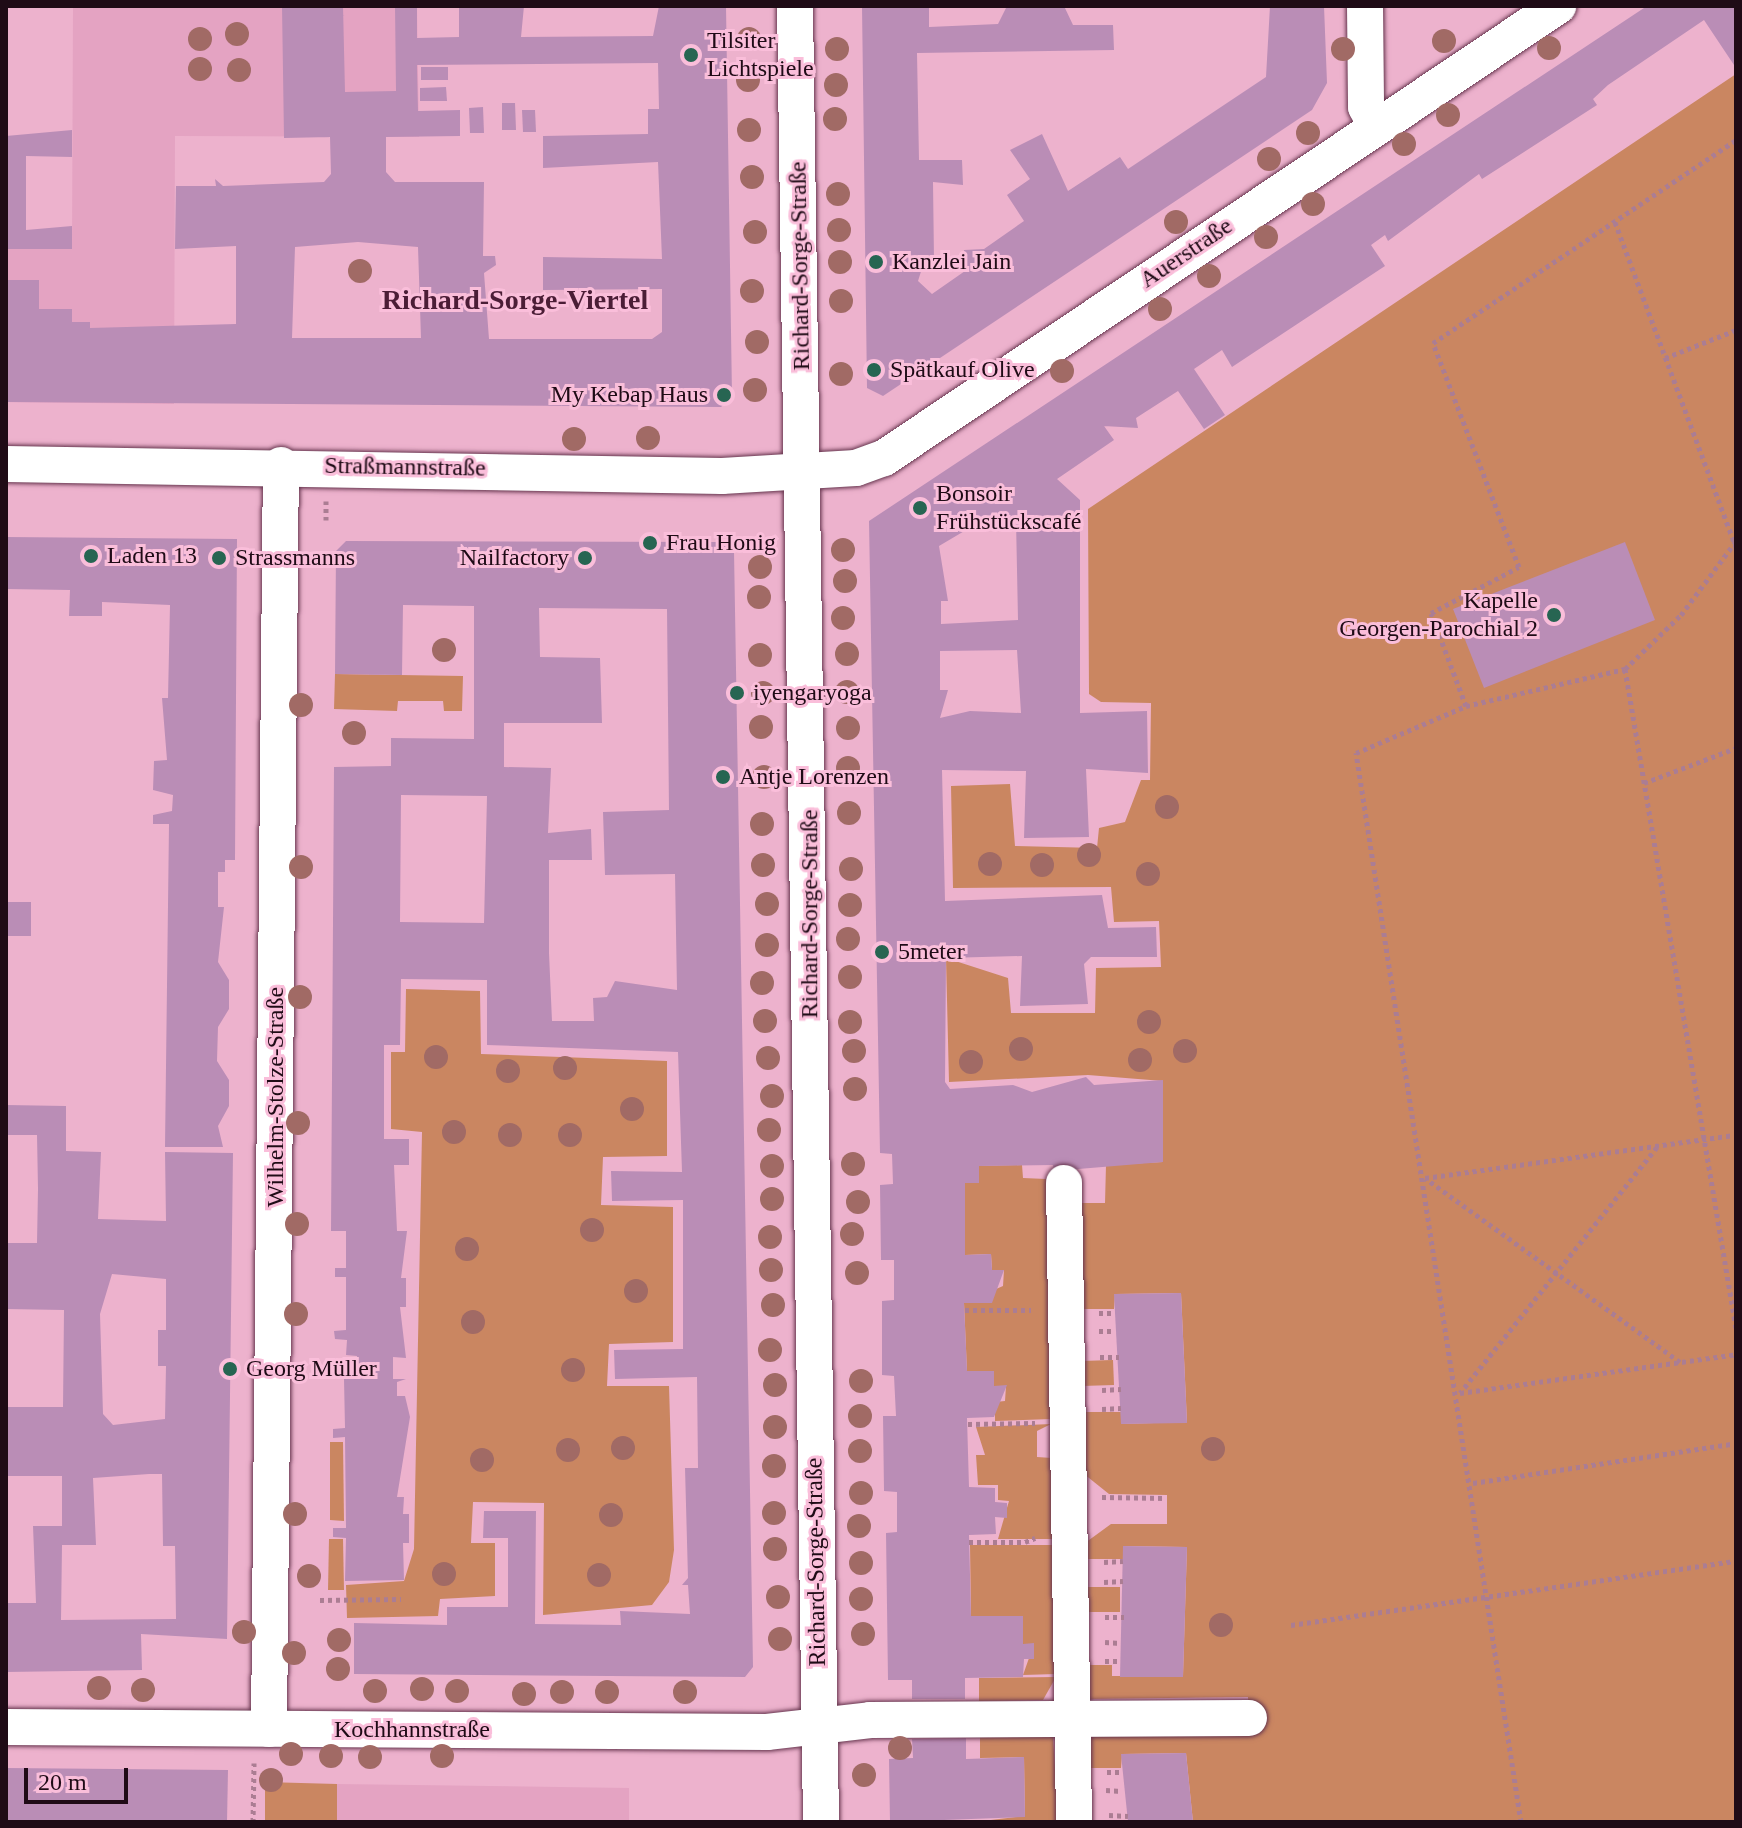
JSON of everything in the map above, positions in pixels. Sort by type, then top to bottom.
[{"type":"street","name":"Richard-Sorge-Straße","points":[[795,6],[804,475],[817,1726],[821,1822]]},
{"type":"street","points":[[1365,6],[1366,107],[1376,126]]},
{"type":"street","name":"Auerstraße","points":[[804,475],[884,458],[1558,6]]},
{"type":"street","name":"Straßmannstraße","points":[[6,464],[281,465],[804,475]]},
{"type":"street","name":"Wilhelm-Stolze-Straße","points":[[262,1729],[281,465]]},
{"type":"street","points":[[1064,1183],[1055,1416],[1069,1496],[1074,1822]]},
{"type":"street","name":"Kochhannstraße","points":[[6,1727],[767,1732],[817,1726],[1249,1718]]},
{"type":"path","points":[[1466,706],[1431,613],[1519,567],[1433,343],[1736,140]]},
{"type":"path","points":[[1521,1822],[1460,1393],[1356,753],[1466,706],[1625,669],[1681,615],[1735,544],[1615,222]]},
{"type":"path","points":[[1665,358],[1736,330]]},
{"type":"path","points":[[1625,669],[1736,1328]]},
{"type":"path","points":[[1643,783],[1736,748]]},
{"type":"path","points":[[1425,1178],[1736,1135]]},
{"type":"path","points":[[1460,1393],[1658,1146]]},
{"type":"path","points":[[1425,1178],[1680,1362]]},
{"type":"path","points":[[965,1310],[1026,1308],[1041,1322]]},
{"type":"path","points":[[1460,1393],[1736,1354]]},
{"type":"path","points":[[968,1424],[1029,1423],[1055,1416]]},
{"type":"path","points":[[1029,1423],[1055,1416]]},
{"type":"path","points":[[1473,1483],[1736,1443]]},
{"type":"path","points":[[1069,1496],[1165,1498]]},
{"type":"path","points":[[969,1542],[1070,1542]]},
{"type":"path","points":[[1291,1625],[1736,1561]]},
{"type":"path","points":[[320,1600],[401,1599]]},
{"type":"path","points":[[253,1822],[262,1729]]},
{"type":"shaded area","points":[[73,6],[417,6],[419,137],[175,136],[174,404],[6,402],[6,249],[72,249]]},
{"type":"shaded area","points":[[1736,74],[1736,1822],[1193,1822],[1186,1753],[1122,1754],[1121,1768],[1090,1768],[1090,1736],[1249,1731],[1248,1697],[1087,1699],[1087,1665],[1112,1665],[1112,1676],[1183,1676],[1187,1547],[1124,1546],[1123,1559],[1085,1559],[1085,1543],[1111,1524],[1167,1524],[1167,1495],[1109,1494],[1084,1474],[1083,1412],[1121,1412],[1122,1424],[1187,1422],[1181,1293],[1115,1294],[1114,1309],[1081,1309],[1080,1203],[1105,1203],[1106,1165],[1163,1162],[1163,1081],[1088,1075],[949,1082],[946,958],[1008,978],[1011,1013],[1095,1013],[1096,968],[1161,967],[1159,921],[1114,922],[1111,887],[953,888],[951,786],[1010,784],[1015,846],[1097,848],[1099,828],[1125,822],[1141,780],[1150,780],[1151,703],[1101,702],[1089,694],[1088,509]]},
{"type":"shaded area","points":[[335,674],[463,676],[462,711],[444,711],[443,701],[398,701],[397,711],[334,709]]},
{"type":"shaded area","points":[[406,989],[480,991],[481,1054],[667,1061],[667,1156],[603,1157],[601,1205],[673,1207],[673,1342],[609,1344],[607,1386],[669,1386],[674,1550],[669,1582],[652,1605],[543,1615],[544,1503],[473,1502],[471,1543],[495,1543],[495,1596],[440,1599],[438,1616],[347,1618],[346,1585],[404,1581],[414,1549],[422,1132],[391,1129],[391,1052],[405,1052]]},
{"type":"shaded area","points":[[1022,1165],[1023,1178],[1046,1179],[1051,1419],[995,1421],[995,1402],[1005,1401],[1006,1386],[994,1386],[993,1371],[967,1371],[964,1303],[1003,1286],[1004,1270],[992,1270],[991,1254],[965,1255],[965,1183],[979,1183],[979,1166]]},
{"type":"shaded area","points":[[1113,1360],[1114,1385],[1082,1386],[1082,1361]]},
{"type":"shaded area","points":[[1051,1424],[1037,1431],[1037,1457],[1052,1458],[1053,1539],[998,1539],[1009,1501],[998,1500],[998,1485],[978,1485],[976,1455],[985,1455],[976,1427]]},
{"type":"shaded area","points":[[330,1442],[343,1442],[344,1521],[330,1520]]},
{"type":"shaded area","points":[[329,1539],[343,1539],[344,1590],[328,1590]]},
{"type":"shaded area","points":[[970,1545],[1053,1545],[1056,1674],[1023,1675],[1034,1644],[1023,1644],[1022,1616],[971,1616]]},
{"type":"shaded area","points":[[1086,1587],[1120,1587],[1120,1612],[1086,1612]]},
{"type":"shaded area","points":[[1056,1677],[1043,1700],[979,1701],[979,1678]]},
{"type":"shaded area","points":[[980,1733],[1053,1736],[1058,1822],[974,1822],[1025,1816],[1024,1757],[980,1758]]},
{"type":"shaded area","points":[[265,1782],[337,1784],[337,1822],[265,1822]]},
{"type":"shaded area","points":[[337,1784],[629,1788],[629,1822],[337,1822]]},
{"type":"building","points":[[282,6],[343,6],[345,92],[396,91],[395,6],[417,6],[417,38],[459,37],[459,6],[524,6],[521,37],[653,36],[659,6],[726,6],[732,396],[721,407],[6,402],[6,280],[39,280],[39,309],[72,309],[72,322],[90,322],[90,328],[236,324],[236,246],[175,249],[176,186],[216,186],[215,179],[223,186],[324,182],[331,174],[330,137],[284,138]],"holes":[[[658,63],[659,109],[648,109],[648,134],[543,136],[543,168],[658,162],[662,259],[543,257],[543,290],[662,289],[662,332],[652,339],[489,339],[484,273],[496,265],[495,256],[483,256],[484,182],[395,182],[386,172],[386,137],[460,136],[460,110],[418,111],[417,65]],[[358,242],[418,247],[421,338],[292,338],[295,247]]]},
{"type":"building","points":[[862,6],[929,6],[929,27],[998,24],[1007,6],[1064,6],[1073,25],[1113,25],[1114,50],[917,53],[919,160],[962,160],[963,185],[933,182],[934,259],[925,259],[918,281],[932,294],[965,271],[964,250],[984,249],[1024,221],[1007,195],[1030,179],[1010,150],[1042,134],[1068,191],[1120,157],[1128,169],[1266,77],[1270,6],[1324,6],[1327,83],[1312,110],[883,396],[867,388]]},
{"type":"building","points":[[1647,6],[1736,6],[1736,68],[1704,20],[1608,85],[1593,99],[1597,105],[1482,179],[1479,174],[1388,241],[1385,235],[1371,245],[1385,266],[1232,367],[1222,350],[1194,369],[1225,415],[1204,429],[1178,391],[1136,418],[1138,428],[1104,426],[1114,440],[1057,479],[1080,500],[1080,713],[1147,711],[1148,773],[1086,769],[1089,837],[1024,838],[1026,771],[942,770],[945,901],[1102,895],[1108,928],[1156,927],[1157,957],[1091,957],[1084,964],[1088,1004],[1020,1006],[1022,956],[946,958],[945,1082],[950,1089],[1013,1085],[1032,1092],[1086,1077],[1094,1085],[1163,1080],[1163,1162],[1054,1171],[1053,1165],[979,1166],[979,1183],[965,1183],[965,1255],[991,1254],[992,1270],[1004,1270],[992,1303],[964,1303],[967,1371],[994,1371],[994,1386],[1007,1385],[994,1417],[967,1418],[969,1487],[995,1488],[995,1502],[1007,1503],[1007,1518],[995,1517],[996,1534],[969,1535],[971,1616],[1023,1616],[1023,1644],[1034,1643],[1034,1659],[1024,1659],[1023,1677],[965,1678],[965,1699],[912,1699],[912,1680],[888,1680],[886,1533],[897,1532],[897,1492],[884,1491],[883,1416],[896,1416],[894,1376],[882,1375],[882,1301],[894,1300],[894,1260],[881,1260],[880,1185],[893,1184],[892,1154],[880,1153],[869,521]],"holes":[[[983,520],[1016,520],[1018,620],[941,624],[941,601],[948,601],[939,546]],[[1017,650],[1021,713],[970,711],[940,718],[948,690],[940,690],[940,651]]]},
{"type":"building","points":[[421,67],[448,67],[448,80],[421,80]]},
{"type":"building","points":[[446,87],[447,101],[420,101],[420,88]]},
{"type":"building","points":[[502,103],[515,103],[516,130],[502,130]]},
{"type":"building","points":[[483,107],[484,133],[470,133],[469,108]]},
{"type":"building","points":[[522,110],[535,110],[536,132],[523,132]]},
{"type":"building","points":[[72,130],[72,157],[26,156],[26,230],[72,226],[72,249],[6,249],[6,136]]},
{"type":"building","points":[[6,537],[237,539],[235,860],[225,860],[225,872],[218,872],[218,907],[224,907],[218,962],[229,980],[229,1009],[218,1027],[217,1061],[229,1080],[229,1106],[218,1126],[223,1147],[165,1147],[169,824],[153,824],[153,815],[172,811],[173,795],[153,790],[154,761],[167,760],[162,698],[168,698],[170,605],[102,602],[102,616],[69,616],[70,590],[6,589]]},
{"type":"building","points":[[346,541],[723,542],[734,551],[753,1667],[745,1677],[354,1674],[354,1623],[447,1625],[447,1607],[508,1607],[508,1538],[483,1538],[484,1511],[536,1511],[535,1624],[621,1625],[620,1611],[690,1614],[688,1585],[682,1585],[688,1578],[685,1468],[698,1468],[697,1377],[615,1379],[614,1350],[683,1349],[683,1200],[612,1201],[611,1171],[682,1172],[678,1052],[487,1045],[487,980],[401,979],[400,1045],[384,1045],[384,1139],[409,1139],[409,1165],[394,1165],[397,1231],[407,1231],[401,1278],[406,1278],[406,1307],[400,1307],[406,1358],[393,1357],[393,1379],[406,1379],[397,1382],[397,1396],[405,1396],[410,1417],[397,1497],[404,1497],[403,1514],[409,1514],[409,1543],[403,1543],[404,1580],[345,1581],[346,1538],[333,1537],[333,1528],[346,1528],[345,1437],[333,1438],[333,1429],[345,1428],[344,1379],[356,1379],[357,1356],[346,1355],[347,1340],[335,1339],[334,1331],[346,1330],[346,1277],[335,1277],[335,1268],[346,1268],[346,1231],[331,1231],[334,767],[391,766],[391,738],[474,739],[474,606],[403,605],[402,675],[335,674],[336,551]],"holes":[[[539,608],[667,609],[669,810],[603,812],[605,875],[675,874],[677,990],[615,981],[607,997],[593,998],[594,1021],[552,1021],[549,953],[549,860],[592,860],[591,829],[548,833],[551,768],[504,767],[504,723],[602,723],[600,658],[540,657]],[[401,795],[487,796],[484,923],[400,922]]]},
{"type":"building","name":"Kapelle Georgen-Parochial 2","points":[[1625,542],[1655,620],[1484,688],[1453,609]]},
{"type":"building","points":[[6,902],[31,902],[31,936],[6,936]]},
{"type":"building","points":[[6,1105],[66,1106],[66,1151],[101,1152],[98,1219],[166,1221],[165,1152],[233,1153],[227,1639],[141,1634],[142,1670],[6,1672],[6,1603],[36,1603],[33,1526],[62,1526],[62,1476],[6,1476],[6,1407],[63,1407],[64,1310],[6,1309],[6,1243],[37,1243],[38,1189],[37,1135],[6,1135]],"holes":[[[112,1274],[166,1279],[166,1330],[158,1330],[158,1366],[166,1366],[165,1419],[113,1425],[103,1414],[100,1314]],[[162,1474],[163,1546],[175,1546],[176,1619],[61,1620],[62,1545],[96,1545],[93,1478]]]},
{"type":"building","points":[[1181,1293],[1187,1423],[1121,1424],[1114,1294]]},
{"type":"building","points":[[1123,1546],[1187,1547],[1183,1677],[1120,1677]]},
{"type":"building","points":[[966,1738],[966,1759],[1024,1757],[1025,1817],[890,1822],[889,1759],[913,1758],[912,1739]]},
{"type":"building","points":[[1186,1753],[1193,1822],[1128,1822],[1121,1754]]},
{"type":"building","points":[[6,1768],[228,1770],[227,1822],[6,1822]]},
{"type":"place","name":"Tilsiter Lichtspiele","points":[[691,55]]},
{"type":"place","name":"Kanzlei Jain","points":[[876,262]]},
{"type":"place","name":"Spätkauf Olive","points":[[874,370]]},
{"type":"place","name":"My Kebap Haus","points":[[724,395]]},
{"type":"place","name":"Bonsoir Frühstückscafé","points":[[920,508]]},
{"type":"place","name":"Frau Honig","points":[[650,543]]},
{"type":"place","name":"Laden 13","points":[[91,556]]},
{"type":"place","name":"Strassmanns","points":[[219,558]]},
{"type":"place","name":"Nailfactory","points":[[585,558]]},
{"type":"place","name":"Kapelle Georgen-Parochial 2","points":[[1554,615]]},
{"type":"place","name":"iyengaryoga","points":[[737,693]]},
{"type":"place","name":"Antje Lorenzen","points":[[723,777]]},
{"type":"place","name":"5meter","points":[[882,952]]},
{"type":"place","name":"Georg Müller","points":[[230,1369]]},
{"type":"district","name":"Richard-Sorge-Viertel","points":[[515,300]]}]
